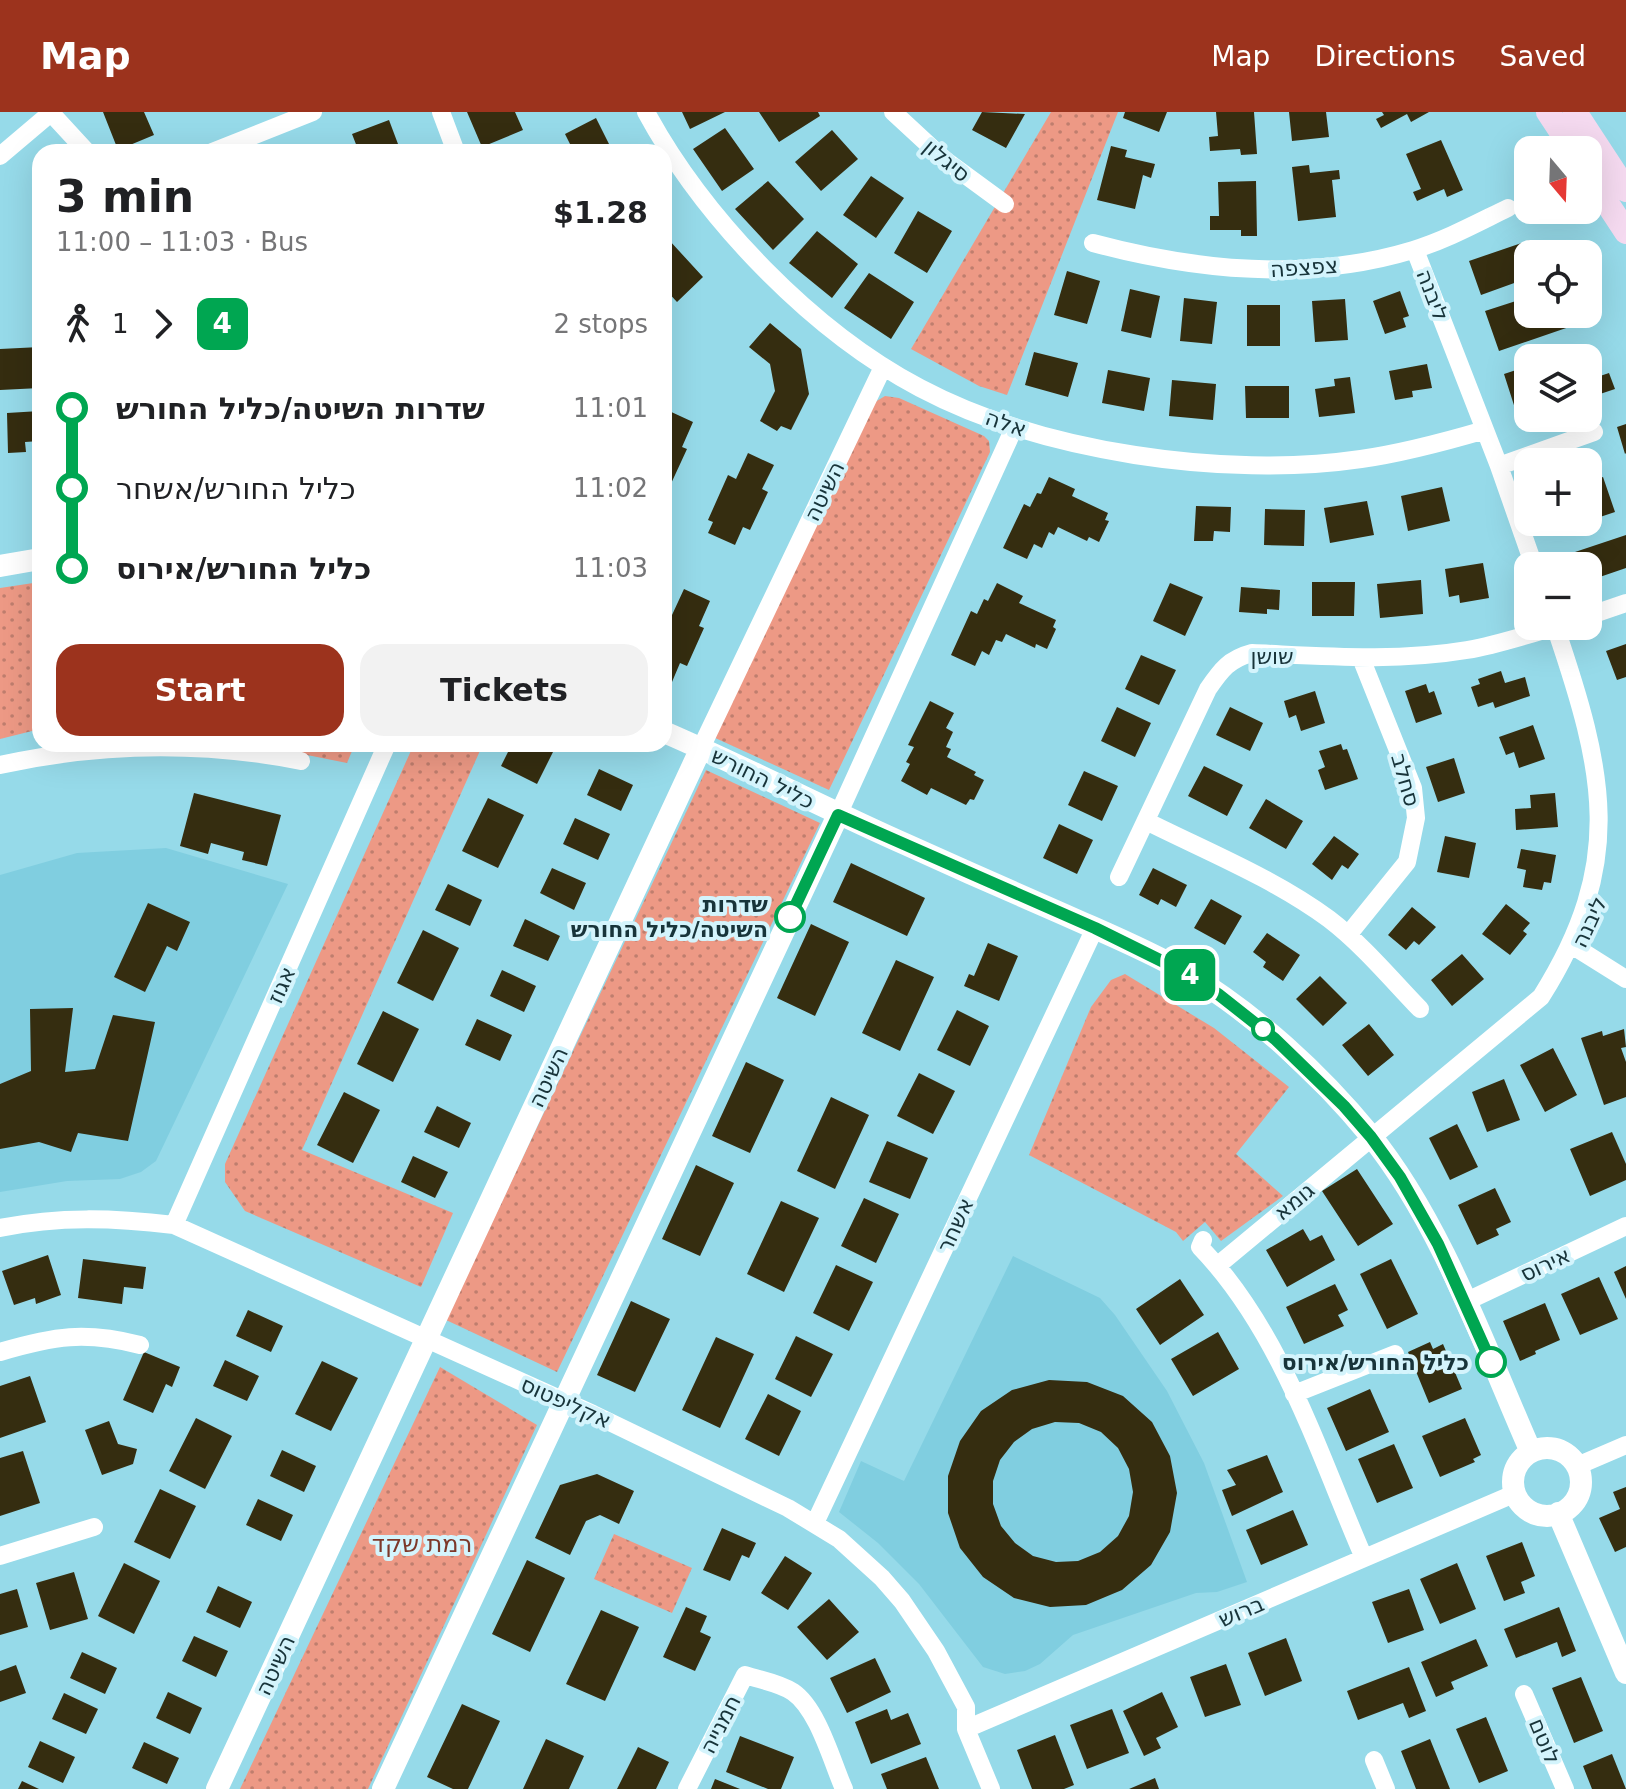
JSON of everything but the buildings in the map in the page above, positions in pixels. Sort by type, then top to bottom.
[{"type":"main road","points":[[1548,112],[1564,136]]},
{"type":"main road","points":[[1575,112],[1626,190]]},
{"type":"main road","points":[[1602,195],[1626,232]]},
{"type":"street","points":[[0,156],[51,112],[80,144]]},
{"type":"street","points":[[256,112],[263,131]]},
{"type":"street","points":[[231,144],[313,112]]},
{"type":"street","points":[[441,112],[453,144]]},
{"type":"street","name":"אלה","points":[[646,112],[667,144]]},
{"type":"street","name":"סיגלון","points":[[893,112],[955,168],[1005,204]]},
{"type":"street","name":"אלה","points":[[672,151],[704,200],[738,240],[810,309],[883,367],[947,401],[1014,428],[1106,450],[1181,460],[1259,464],[1358,459],[1442,443],[1485,430]]},
{"type":"street","name":"צפצפה","points":[[1093,243],[1185,263],[1257,270],[1362,262],[1415,250],[1508,208]]},
{"type":"street","name":"ליבנה","points":[[1415,250],[1529,552]]},
{"type":"street","name":"השיטה","points":[[217,1789],[701,748],[883,367]]},
{"type":"street","points":[[383,1789],[838,815],[1014,428]]},
{"type":"street","points":[[1499,466],[1594,432]]},
{"type":"street","points":[[0,566],[32,560]]},
{"type":"street","points":[[1602,611],[1626,603]]},
{"type":"street","name":"שושן","points":[[1119,877],[1208,689],[1226,663],[1252,653],[1361,658],[1467,650],[1514,637]]},
{"type":"street","name":"ליבנה","points":[[1371,1137],[1541,997],[1578,949],[1597,911],[1607,882],[1615,803],[1560,640]]},
{"type":"street","name":"סחלב","points":[[1348,935],[1407,862],[1416,818],[1413,788],[1361,658]]},
{"type":"street","name":"כליל החורש","points":[[672,735],[838,815],[1095,928],[1184,972],[1218,994],[1297,1057],[1371,1137],[1420,1210],[1465,1302],[1531,1452]]},
{"type":"street","points":[[0,765],[74,752]]},
{"type":"street","points":[[244,752],[301,761]]},
{"type":"street","name":"אגוז","points":[[174,1225],[383,752]]},
{"type":"street","points":[[1146,821],[1279,888],[1348,935],[1420,1009]]},
{"type":"street","name":"אשחר","points":[[815,1523],[1095,928]]},
{"type":"street","points":[[1578,949],[1626,979]]},
{"type":"street","name":"גומא","points":[[1217,1266],[1371,1137]]},
{"type":"street","name":"אקליפטוס","points":[[0,1228],[31,1222],[98,1218],[174,1225],[564,1401],[815,1523],[882,1578],[920,1625],[966,1707],[966,1729],[991,1789]]},
{"type":"street","name":"אירוס","points":[[1465,1302],[1626,1226]]},
{"type":"street","points":[[1203,1240],[1200,1247],[1255,1315],[1272,1346],[1364,1558]]},
{"type":"street","points":[[0,1352],[65,1336],[115,1339],[140,1345]]},
{"type":"street","points":[[1294,1394],[1395,1354]]},
{"type":"street","points":[[1577,1466],[1626,1445]]},
{"type":"street","points":[[1557,1450],[1567,1454],[1577,1466],[1581,1481],[1578,1496],[1572,1505],[1558,1513],[1542,1515],[1533,1512],[1524,1506],[1516,1493],[1515,1472],[1531,1452],[1557,1450]]},
{"type":"street","name":"ברוש","points":[[966,1729],[1516,1493]]},
{"type":"street","points":[[1558,1513],[1626,1673]]},
{"type":"street","points":[[0,1556],[94,1527]]},
{"type":"street","name":"חמנייה","points":[[687,1789],[745,1675],[791,1691],[805,1704],[844,1789]]},
{"type":"street","name":"לוטם","points":[[1524,1694],[1565,1789]]},
{"type":"street","points":[[1374,1760],[1386,1789]]},
{"type":"shaded area","points":[[1051,112],[1118,112],[1007,395],[979,386],[911,349]]},
{"type":"shaded area","points":[[885,396],[899,398],[984,436],[989,441],[990,452],[829,790],[713,737],[875,402]]},
{"type":"shaded area","points":[[32,583],[32,731],[0,739],[0,588]]},
{"type":"shaded area","points":[[292,752],[352,752],[347,763]]},
{"type":"shaded area","points":[[410,752],[479,752],[302,1150],[453,1213],[421,1287],[245,1211],[225,1182],[225,1164]]},
{"type":"shaded area","points":[[706,770],[820,823],[557,1372],[446,1320]]},
{"type":"shaded area","points":[[166,848],[288,884],[156,1161],[141,1172],[120,1179],[67,1181],[0,1192],[0,875],[77,853]]},
{"type":"shaded area","points":[[1125,974],[1214,1028],[1289,1087],[1236,1154],[1283,1196],[1221,1241],[1205,1222],[1183,1241],[1176,1232],[1029,1155],[1091,1007],[1111,980]]},
{"type":"shaded area","points":[[1013,1256],[1100,1298],[1115,1315],[1167,1391],[1204,1463],[1247,1582],[1217,1592],[1196,1593],[1073,1635],[1040,1664],[1025,1671],[1005,1674],[983,1667],[919,1584],[878,1543],[839,1512],[861,1461],[904,1481]]},
{"type":"shaded area","points":[[440,1367],[537,1425],[368,1789],[240,1789]]},
{"type":"shaded area","points":[[614,1534],[692,1568],[672,1613],[594,1579]]},
{"type":"bus line","name":"4","points":[[790,917],[838,815],[1095,928],[1184,972],[1218,994],[1297,1057],[1371,1137],[1420,1210],[1491,1362]]},
{"type":"place","name":"שדרות השיטה/כליל החורש","points":[[790,917]]},
{"type":"place","name":"כליל החורש/אירוס","points":[[1491,1362]]},
{"type":"district","name":"רמת שקד","points":[[422,1544]]}]
